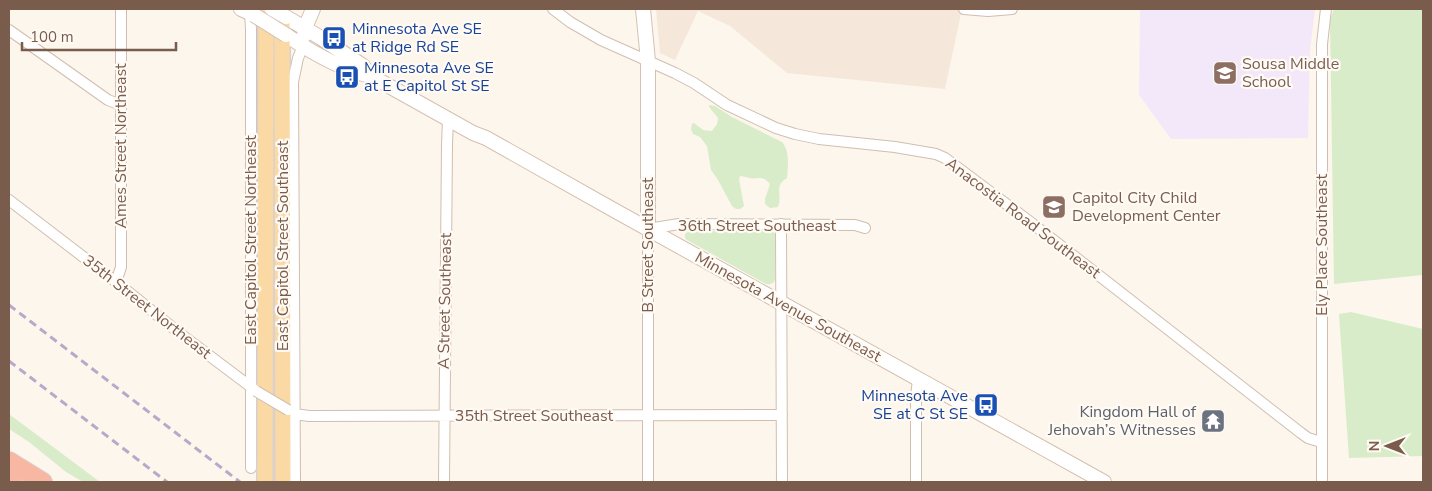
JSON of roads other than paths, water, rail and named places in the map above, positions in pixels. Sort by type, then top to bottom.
[{"type":"highway","points":[[9,461],[34,482]]},
{"type":"highway","points":[[9,461],[43,482]]},
{"type":"main road","name":"Minnesota Avenue Southeast","points":[[272,9],[284,13],[363,66],[370,76]]},
{"type":"main road","points":[[303,46],[305,28],[313,9]]},
{"type":"main road","name":"B Street Southeast","points":[[643,9],[648,61],[648,232]]},
{"type":"main road","name":"Minnesota Avenue Southeast","points":[[252,11],[286,36],[319,55],[359,74],[370,76],[473,133],[486,138],[782,307],[1104,482]]},
{"type":"main road","name":"East Capitol Street Northeast","points":[[252,11],[265,482]]},
{"type":"main road","name":"East Capitol Street Southeast","points":[[283,482],[284,13]]},
{"type":"main road","name":"Minnesota Avenue Southeast","points":[[918,382],[1093,482]]},
{"type":"street","name":"Ames Street Northeast","points":[[116,282],[121,267],[121,9]]},
{"type":"street","name":"Anacostia Road Southeast","points":[[553,9],[594,37],[694,83],[736,110],[781,130],[819,139],[894,147],[936,154],[945,158],[1301,433],[1308,438],[1321,442]]},
{"type":"street","points":[[964,9],[988,11],[1012,9]]},
{"type":"street","name":"Ely Place Southeast","points":[[1322,482],[1322,44],[1326,9]]},
{"type":"street","name":"East Capitol Street Northeast","points":[[251,468],[254,389],[252,11]]},
{"type":"street","points":[[9,30],[108,100],[121,105]]},
{"type":"street","name":"East Capitol Street Southeast","points":[[295,482],[291,412],[293,82],[298,58],[303,46]]},
{"type":"street","name":"A Street Southeast","points":[[444,482],[448,119]]},
{"type":"street","name":"35th Street Northeast","points":[[9,200],[178,332],[254,389],[291,412]]},
{"type":"street","name":"36th Street Southeast","points":[[648,232],[679,224],[855,225],[865,228]]},
{"type":"street","points":[[781,224],[782,482]]},
{"type":"street","name":"B Street Southeast","points":[[648,232],[648,482]]},
{"type":"street","points":[[916,482],[916,396],[918,382]]},
{"type":"street","name":"35th Street Southeast","points":[[291,412],[309,416],[782,416]]},
{"type":"railway","points":[[9,305],[240,482]]},
{"type":"railway","points":[[9,361],[167,482]]},
{"type":"place","name":"Minnesota Ave SE at Ridge Rd SE","points":[[334,38]]},
{"type":"place","name":"Sousa Middle School","points":[[1225,73]]},
{"type":"place","name":"Minnesota Ave SE at E Capitol St SE","points":[[347,77]]},
{"type":"place","name":"Capitol City Child Development Center","points":[[1054,207]]},
{"type":"place","name":"Minnesota Ave SE at C St SE","points":[[986,405]]},
{"type":"place","name":"Kingdom Hall of Jehovah’s Witnesses","points":[[1213,421]]}]
